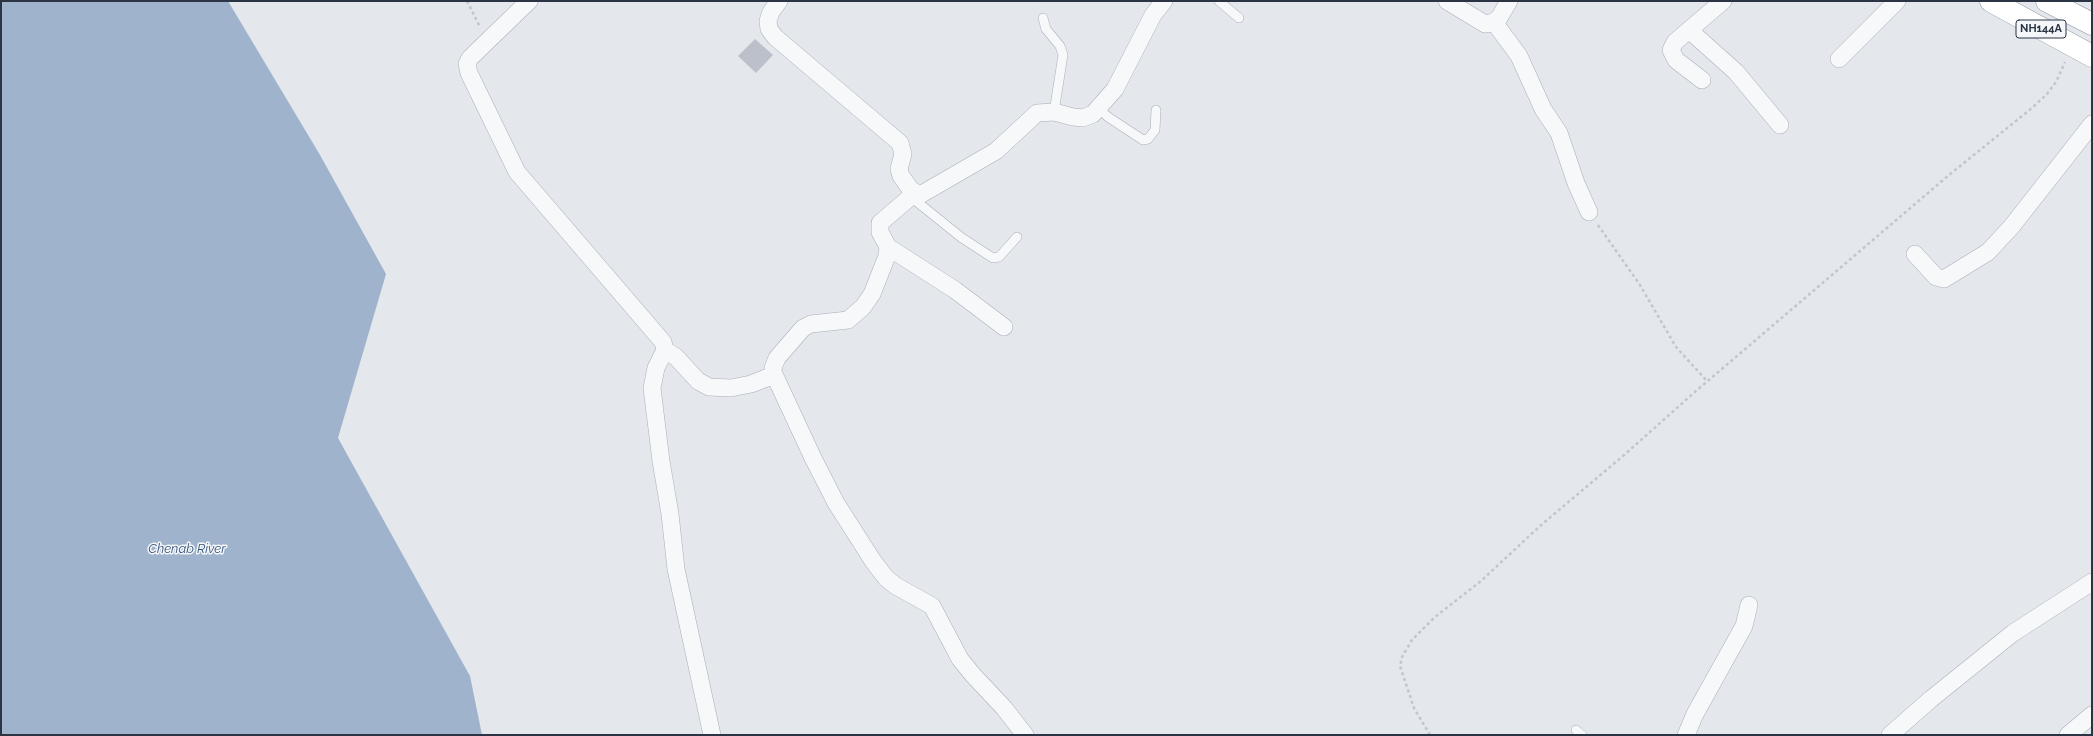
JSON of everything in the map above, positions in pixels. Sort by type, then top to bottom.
[{"type":"highway","name":"NH144A","points":[[1991,1],[2083,51]]},
{"type":"highway","name":"NH144A","points":[[2047,1],[2092,24]]},
{"type":"street","points":[[529,1],[470,58],[468,64],[469,73],[517,172],[663,342],[665,350],[656,368],[652,388],[656,424],[676,570],[712,735]]},
{"type":"street","points":[[779,1],[771,12],[768,21],[769,29],[775,37],[900,143],[903,154],[899,169],[904,183],[913,195]]},
{"type":"street","points":[[1004,326],[955,290],[888,246],[880,232],[880,223],[913,195],[925,194],[935,185],[964,170],[977,160],[996,151],[1037,113],[1054,112],[1083,118],[1093,114],[1099,109],[1115,89],[1153,16],[1164,1]]},
{"type":"street","points":[[1447,1],[1476,20],[1485,24],[1494,22],[1499,18],[1509,1]]},
{"type":"street","points":[[1702,80],[1672,54],[1671,50],[1675,42],[1722,1]]},
{"type":"street","points":[[1839,59],[1898,1]]},
{"type":"street","points":[[1494,22],[1520,56],[1543,109],[1559,133],[1576,183],[1589,212]]},
{"type":"street","points":[[1689,30],[1736,72],[1780,125]]},
{"type":"street","points":[[1915,254],[1936,277],[1944,279],[1988,252],[2012,226],[2092,124]]},
{"type":"street","points":[[888,246],[887,256],[880,275],[872,294],[863,307],[853,318],[848,320],[811,324],[802,328],[777,358],[773,368],[774,375],[836,503],[873,561],[886,578],[896,586],[932,606],[960,659],[1004,708],[1025,735]]},
{"type":"street","points":[[665,350],[676,357],[698,381],[709,387],[731,388],[751,384],[774,375]]},
{"type":"street","points":[[1890,735],[1931,699],[2014,633],[2092,582]]},
{"type":"street","points":[[1686,735],[1695,714],[1744,626],[1750,605]]},
{"type":"street","points":[[2068,735],[2092,715]]},
{"type":"lane","points":[[1219,1],[1239,18]]},
{"type":"lane","points":[[1043,18],[1046,29],[1060,46],[1063,56],[1054,112]]},
{"type":"lane","points":[[1099,109],[1108,117],[1143,140],[1148,139],[1155,130],[1156,110]]},
{"type":"lane","points":[[913,195],[962,238],[993,258],[999,257],[1017,237]]},
{"type":"path","points":[[467,1],[488,41]]},
{"type":"path","points":[[1430,735],[1414,708],[1400,666],[1402,657],[1412,640],[1435,617],[1481,581],[1540,526],[1623,456],[1707,381],[1949,175],[2032,108],[2047,94],[2083,51]]},
{"type":"path","points":[[1589,212],[1640,285],[1676,347],[1707,381]]},
{"type":"water","name":"Chenab River","points":[[1,1],[228,1],[320,155],[386,274],[338,438],[470,676],[482,735],[1,735]]},
{"type":"building","points":[[755,39],[773,55],[756,73],[738,56]]}]
